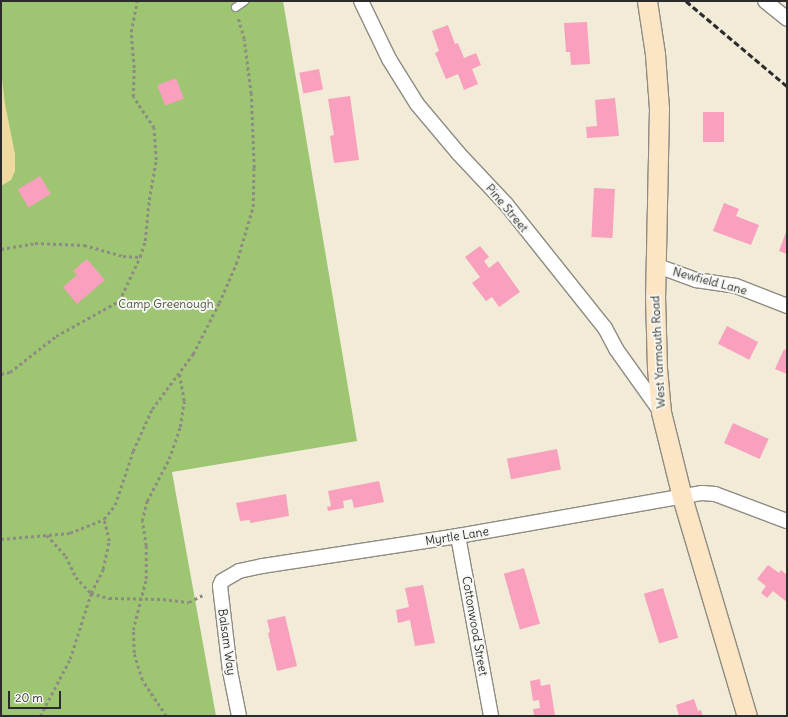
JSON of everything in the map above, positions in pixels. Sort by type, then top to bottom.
[{"type":"main road","name":"West Yarmouth Road","points":[[647,1],[655,54],[659,108],[655,265],[657,368],[660,412],[682,497],[747,716]]},
{"type":"street","name":"Pine Street","points":[[362,1],[389,59],[417,104],[459,154],[506,204],[605,328],[616,349],[660,412]]},
{"type":"street","points":[[765,1],[787,19]]},
{"type":"street","name":"Newfield Lane","points":[[655,265],[696,280],[736,286],[787,306]]},
{"type":"street","name":"Myrtle Lane","points":[[220,586],[222,581],[233,574],[262,566],[458,536],[702,493],[715,494],[787,521]]},
{"type":"street","name":"Cottonwood Street","points":[[458,536],[491,716]]},
{"type":"street","name":"Balsam Way","points":[[220,586],[230,671],[239,716]]},
{"type":"lane","points":[[235,7],[244,1]]},
{"type":"path","points":[[1,374],[10,372],[56,336],[119,301],[140,257],[145,241],[149,200],[156,160],[154,128],[132,97],[134,68],[130,32],[137,1]]},
{"type":"path","points":[[1,539],[70,533],[104,519],[115,505],[133,451],[152,409],[193,354],[219,303],[236,264],[253,207],[254,168],[251,94],[244,39],[235,7]]},
{"type":"path","points":[[1,249],[35,243],[84,245],[123,256],[140,257]]},
{"type":"path","points":[[166,716],[142,680],[134,653],[133,630],[146,579],[146,546],[142,521],[147,501],[169,459],[180,427],[184,401],[179,372]]},
{"type":"path","points":[[40,716],[70,659],[90,593],[103,568],[109,541],[104,519]]},
{"type":"path","points":[[47,535],[66,556],[76,577],[90,593],[109,598],[163,599],[189,602],[220,586]]},
{"type":"green space","name":"Camp Greenough","points":[[1,1],[283,1],[357,441],[172,472],[216,716],[1,716]]},
{"type":"sand","points":[[1,70],[5,104],[15,154],[15,171],[11,180],[1,186]]},
{"type":"building","points":[[587,22],[590,64],[571,65],[570,52],[566,52],[564,23]]},
{"type":"building","points":[[448,25],[455,44],[458,43],[464,58],[476,53],[481,65],[472,69],[478,84],[464,90],[458,74],[446,79],[435,53],[439,51],[432,31]]},
{"type":"building","points":[[319,69],[323,90],[303,93],[299,73]]},
{"type":"building","points":[[176,78],[184,99],[165,106],[157,85]]},
{"type":"building","points":[[350,96],[359,160],[334,163],[330,136],[334,135],[328,99]]},
{"type":"building","points":[[615,98],[619,136],[587,138],[586,127],[597,126],[595,100]]},
{"type":"building","points":[[703,112],[724,112],[724,142],[703,142]]},
{"type":"building","points":[[40,176],[51,194],[29,207],[18,189]]},
{"type":"building","points":[[594,188],[615,189],[612,238],[591,237]]},
{"type":"building","points":[[724,203],[739,209],[736,216],[759,225],[751,245],[713,231]]},
{"type":"building","points":[[787,232],[787,254],[779,251]]},
{"type":"building","points":[[480,246],[489,257],[484,261],[489,268],[498,261],[520,292],[499,307],[492,297],[486,301],[472,283],[480,277],[465,257]]},
{"type":"building","points":[[87,259],[105,280],[77,304],[63,287],[77,275],[73,271]]},
{"type":"building","points":[[727,326],[758,342],[749,360],[718,344]]},
{"type":"building","points":[[784,349],[787,351],[787,374],[775,369]]},
{"type":"building","points":[[733,423],[769,439],[760,459],[724,443]]},
{"type":"building","points":[[557,449],[561,470],[511,479],[507,459]]},
{"type":"building","points":[[379,481],[384,502],[354,508],[352,499],[343,501],[344,508],[328,511],[327,507],[331,506],[328,491]]},
{"type":"building","points":[[286,494],[289,516],[250,523],[250,520],[240,521],[236,503]]},
{"type":"building","points":[[768,565],[779,573],[781,570],[787,575],[787,602],[773,591],[767,598],[761,593],[766,586],[757,579]]},
{"type":"building","points":[[524,568],[540,624],[520,630],[504,574]]},
{"type":"building","points":[[423,585],[435,643],[415,646],[410,620],[398,623],[396,610],[409,607],[405,588]]},
{"type":"building","points":[[663,588],[678,638],[659,644],[644,594]]},
{"type":"building","points":[[285,616],[297,666],[277,671],[268,633],[270,632],[267,620]]},
{"type":"building","points":[[540,679],[541,686],[550,684],[555,716],[534,716],[533,709],[540,708],[539,700],[533,701],[530,681]]},
{"type":"building","points":[[694,699],[698,711],[701,710],[703,716],[679,716],[676,705]]},
{"type":"railway","points":[[686,1],[787,86]]}]
